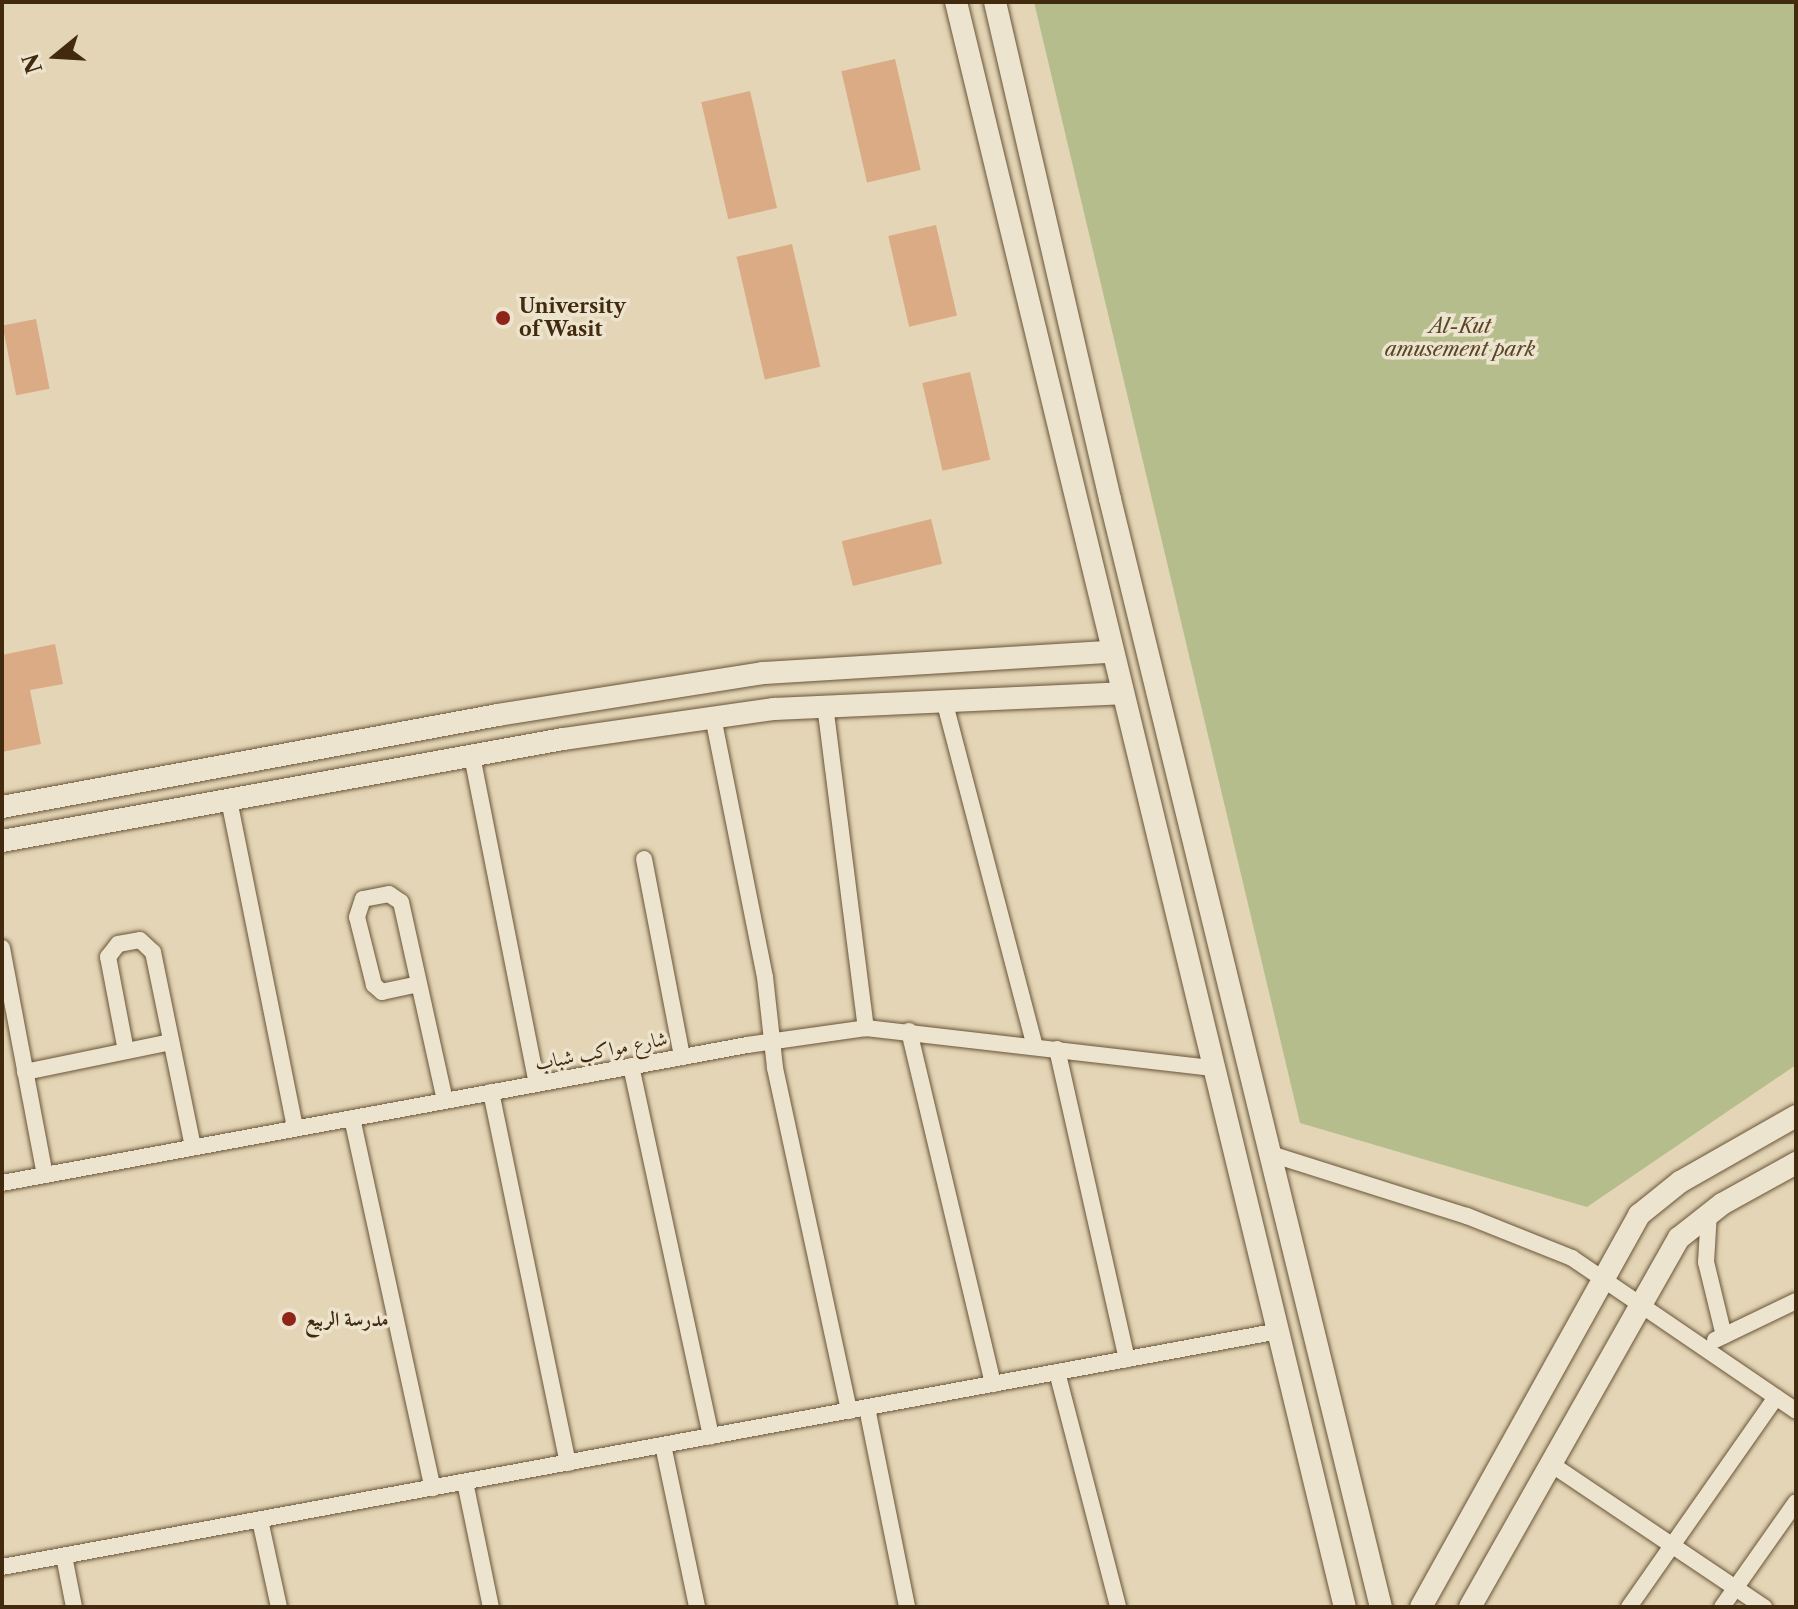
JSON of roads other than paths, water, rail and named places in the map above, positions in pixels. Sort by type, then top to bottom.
[{"type":"street","points":[[956,2],[1274,1332],[1345,1607]]},
{"type":"street","points":[[995,2],[1381,1607]]},
{"type":"street","points":[[2,807],[498,715],[763,673],[1111,652]]},
{"type":"street","points":[[2,841],[472,756],[713,717],[825,705],[1122,693]]},
{"type":"street","points":[[944,700],[1035,1046]]},
{"type":"street","points":[[825,705],[866,1028]]},
{"type":"street","points":[[713,717],[774,1041],[775,1068],[849,1411]]},
{"type":"street","points":[[472,756],[537,1084]]},
{"type":"street","points":[[229,800],[295,1128]]},
{"type":"street","points":[[644,859],[682,1057]]},
{"type":"street","points":[[419,984],[382,992],[374,985],[357,917],[363,899],[384,893],[399,898],[419,984],[445,1100]]},
{"type":"street","points":[[126,1051],[108,963],[113,947],[134,939],[152,948],[193,1147]]},
{"type":"street","points":[[2,948],[45,1175]]},
{"type":"street","name":"شارع مواكب شباب","points":[[2,1183],[631,1066],[866,1028],[1211,1068]]},
{"type":"street","points":[[909,1031],[993,1384]]},
{"type":"street","points":[[25,1072],[171,1042]]},
{"type":"street","points":[[1057,1049],[1127,1359]]},
{"type":"street","points":[[631,1066],[711,1436]]},
{"type":"street","points":[[491,1092],[568,1463]]},
{"type":"street","points":[[1421,1607],[1602,1276],[1653,1202],[1714,1161],[1796,1116]]},
{"type":"street","points":[[352,1118],[433,1488]]},
{"type":"street","points":[[1271,1154],[1502,1228],[1602,1276],[1796,1411]]},
{"type":"street","points":[[1472,1606],[1639,1302],[1679,1238],[1709,1212],[1796,1163]]},
{"type":"street","points":[[1709,1212],[1706,1262],[1724,1336]]},
{"type":"street","points":[[1703,1346],[1796,1301]]},
{"type":"street","points":[[2,1567],[1274,1332]]},
{"type":"street","points":[[1057,1372],[1118,1607]]},
{"type":"street","points":[[1629,1607],[1776,1397]]},
{"type":"street","points":[[867,1408],[907,1607]]},
{"type":"street","points":[[663,1445],[697,1607]]},
{"type":"street","points":[[1551,1464],[1764,1607]]},
{"type":"street","points":[[465,1482],[491,1607]]},
{"type":"street","points":[[1722,1607],[1796,1502]]},
{"type":"street","points":[[260,1520],[279,1607]]},
{"type":"street","points":[[64,1556],[74,1607]]},
{"type":"place","name":"University of Wasit","points":[[503,318]]},
{"type":"place","name":"مدرسة الربيع","points":[[289,1319]]},
{"type":"park label","name":"Al-Kut amusement park","points":[[1460,338]]}]
